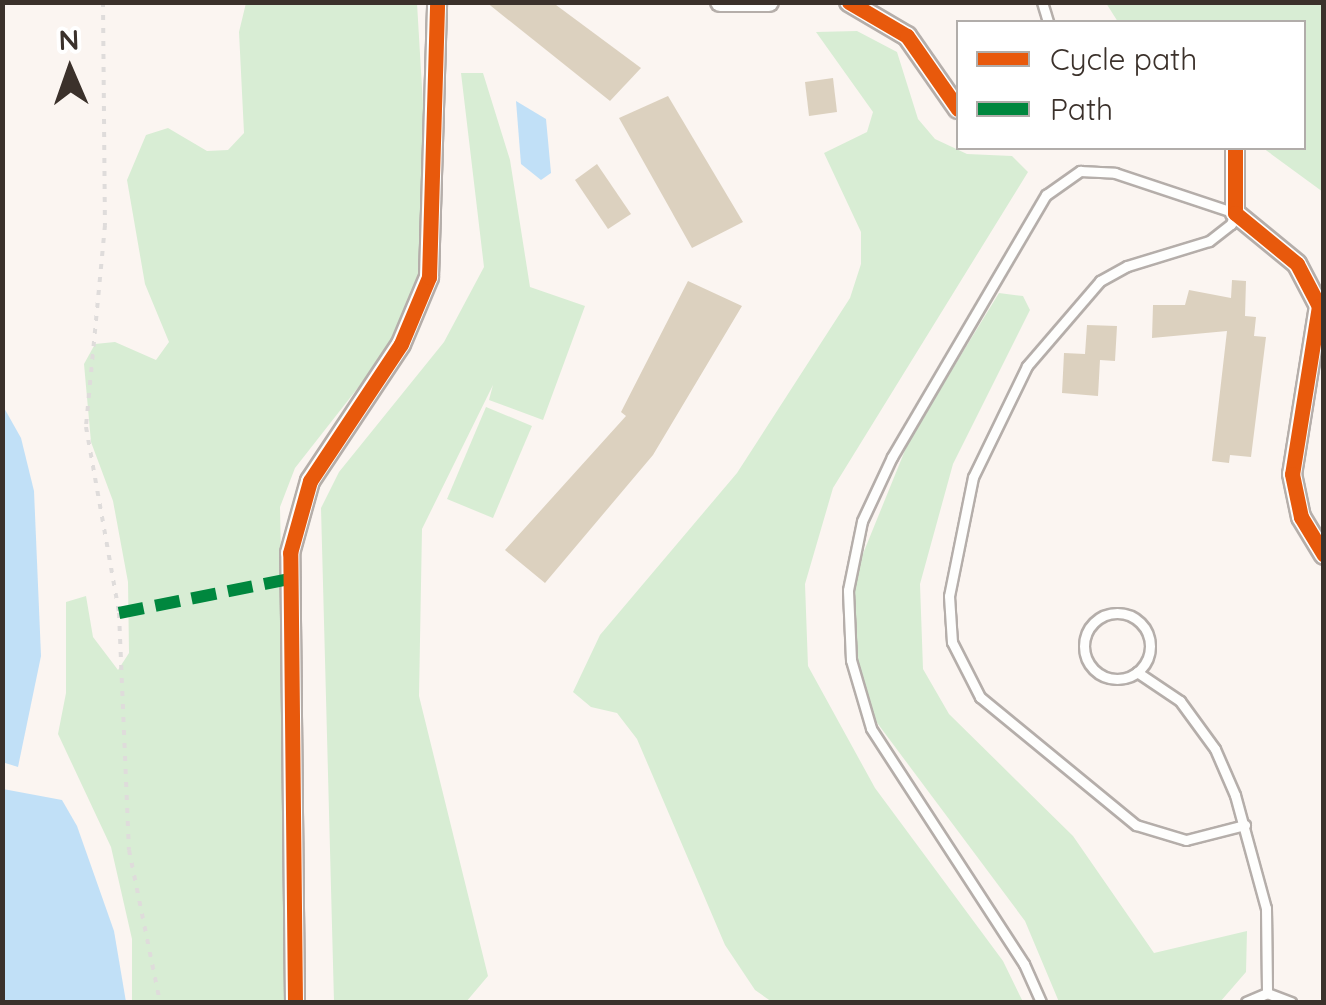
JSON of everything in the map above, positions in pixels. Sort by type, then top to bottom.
[{"type":"street","points":[[295,1002],[290,553],[310,481],[402,344],[429,277],[437,2]]},
{"type":"street","points":[[720,2],[769,2]]},
{"type":"street","points":[[850,2],[907,36],[956,106]]},
{"type":"street","points":[[1235,150],[1235,212],[1297,264],[1317,297],[1319,335],[1292,474],[1301,517],[1324,554]]},
{"type":"lane","points":[[1041,1002],[1024,964],[871,728],[847,625],[853,555],[875,488],[1056,184],[1102,170],[1235,212],[1231,224],[1209,241],[1127,266],[1100,281],[1048,336],[1004,403],[973,477],[948,612],[956,657],[980,697],[1127,819],[1155,835],[1186,840],[1245,825]]},
{"type":"lane","points":[[1138,672],[1151,650],[1144,626],[1122,612],[1097,619],[1084,641],[1090,666],[1112,678],[1138,672],[1180,701],[1215,749],[1245,825],[1266,908],[1267,992]]},
{"type":"lane","points":[[1246,1002],[1267,992],[1291,1002]]},
{"type":"path","points":[[103,2],[105,225],[86,427],[119,613],[129,850],[160,1002]]},
{"type":"green space","points":[[246,3],[417,3],[432,258],[404,329],[295,468],[280,507],[290,1002],[132,1002],[132,939],[111,847],[58,734],[66,693],[66,602],[86,596],[93,637],[118,670],[129,653],[128,582],[113,501],[91,442],[84,364],[95,344],[115,342],[156,360],[169,342],[145,284],[127,180],[146,135],[168,128],[207,151],[228,150],[244,133],[239,32]]},
{"type":"green space","points":[[1106,3],[1323,3],[1323,192],[1266,150],[1306,150],[1306,20],[1117,20]]},
{"type":"green space","points":[[857,31],[897,52],[918,119],[935,139],[967,154],[1012,156],[1028,172],[833,488],[805,584],[808,666],[875,788],[1003,961],[1023,1002],[772,1002],[755,990],[725,945],[637,739],[617,713],[591,707],[573,692],[600,635],[737,473],[850,298],[861,264],[861,232],[824,153],[867,132],[873,112],[816,32]]},
{"type":"green space","points":[[461,73],[483,73],[510,160],[530,287],[585,306],[543,420],[489,400],[493,385],[422,529],[419,696],[488,976],[466,1002],[334,1002],[321,508],[339,472],[444,342],[484,267]]},
{"type":"green space","points":[[999,293],[1023,296],[1030,310],[953,464],[920,584],[923,669],[949,714],[1073,836],[1154,953],[1247,931],[1246,972],[1220,1002],[1059,1002],[1025,921],[869,712],[847,626],[858,566],[910,438]]},
{"type":"green space","points":[[486,407],[532,426],[493,518],[447,499]]},
{"type":"water","points":[[516,101],[546,119],[551,173],[541,180],[521,164]]},
{"type":"water","points":[[3,406],[21,438],[34,491],[41,656],[18,767],[2,762]]},
{"type":"water","points":[[3,789],[62,800],[77,826],[114,931],[126,1002],[3,1002]]},
{"type":"building","points":[[486,2],[552,2],[641,68],[610,101]]},
{"type":"building","points":[[833,78],[837,112],[809,116],[805,82]]},
{"type":"building","points":[[668,96],[743,222],[692,248],[619,118]]},
{"type":"building","points":[[597,164],[631,214],[608,229],[575,180]]},
{"type":"building","points":[[1232,280],[1246,281],[1245,316],[1256,317],[1254,336],[1266,337],[1251,457],[1230,455],[1229,463],[1212,461],[1227,331],[1152,338],[1153,305],[1185,305],[1189,290],[1231,298]]},
{"type":"building","points":[[688,281],[742,306],[653,455],[545,583],[505,550],[626,416],[621,412]]},
{"type":"building","points":[[1087,325],[1117,326],[1115,361],[1100,360],[1098,396],[1062,393],[1064,353],[1085,354]]},
{"type":"marked path","points":[[119,613],[289,579]]},
{"type":"cycle path","points":[[295,1002],[290,553],[310,481],[401,344],[429,277],[437,2]]},
{"type":"cycle path","points":[[849,2],[907,36],[956,106]]},
{"type":"cycle path","points":[[1235,150],[1235,213],[1297,264],[1319,306],[1292,474],[1301,517],[1324,555]]}]
